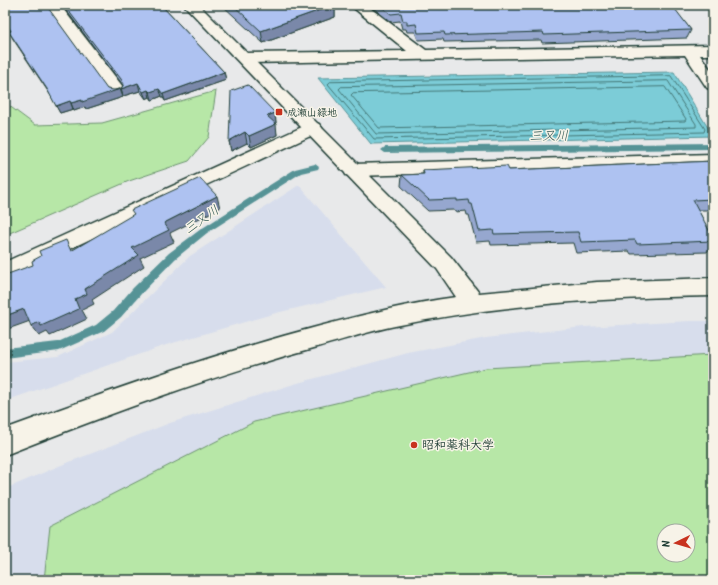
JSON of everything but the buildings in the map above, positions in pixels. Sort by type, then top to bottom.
[{"type":"street","points":[[53,5],[117,91]]},
{"type":"street","points":[[192,5],[444,262],[473,304]]},
{"type":"street","points":[[357,5],[422,55]]},
{"type":"street","points":[[245,58],[713,50]]},
{"type":"street","points":[[690,51],[713,85]]},
{"type":"street","points":[[5,271],[312,128]]},
{"type":"street","points":[[353,170],[713,160]]},
{"type":"street","points":[[5,442],[169,381],[282,345],[400,315],[473,304],[618,290],[713,287]]},
{"type":"shaded area","points":[[299,185],[386,287],[276,313],[166,345],[5,401],[5,362],[58,357],[112,332],[190,256]]},
{"type":"shaded area","name":"昭和薬科大学","points":[[713,321],[713,580],[5,580],[5,489],[59,466],[170,423],[294,384],[408,353],[486,338],[584,327]]},
{"type":"green space","points":[[216,91],[209,137],[189,161],[129,181],[5,235],[5,99],[8,105],[35,125],[102,123]]},
{"type":"green space","name":"昭和薬科大学","points":[[713,355],[713,580],[44,580],[50,526],[254,422],[486,368]]},
{"type":"water","points":[[674,72],[713,136],[371,144],[318,78]]},
{"type":"waterway","name":"三又川","points":[[385,150],[713,146]]},
{"type":"waterway","name":"三又川","points":[[5,353],[59,346],[100,328],[117,314],[137,291],[172,256],[204,231],[298,171],[315,167]]},
{"type":"place","name":"成瀬山緑地","points":[[279,112]]},
{"type":"place","name":"昭和薬科大学","points":[[414,445]]}]
